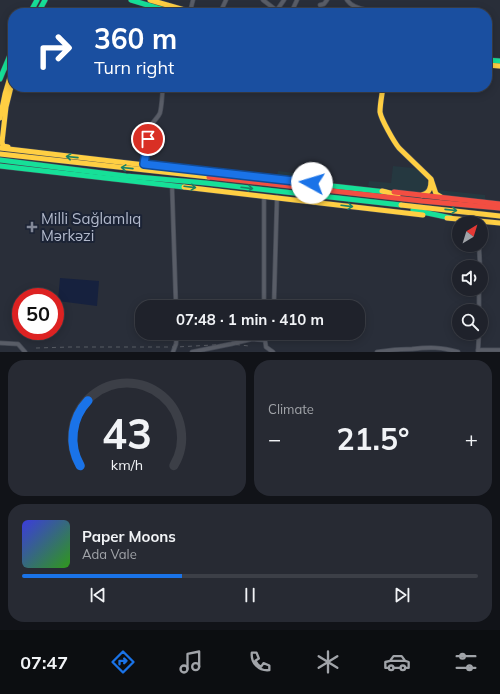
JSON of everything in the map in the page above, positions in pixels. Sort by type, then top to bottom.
[{"type":"main road","points":[[133,0],[156,8]]},
{"type":"main road","points":[[150,0],[179,8]]},
{"type":"main road","points":[[0,79],[8,59]]},
{"type":"main road","points":[[0,101],[8,72]]},
{"type":"main road","points":[[0,118],[8,84]]},
{"type":"main road","points":[[10,92],[1,134],[2,144],[13,149]]},
{"type":"main road","points":[[382,92],[380,113],[395,143],[431,179],[434,184],[434,191],[436,194],[446,198]]},
{"type":"main road","points":[[0,148],[500,204]]},
{"type":"main road","points":[[0,154],[422,201],[500,208]]},
{"type":"main road","points":[[0,160],[126,176],[214,184],[500,216]]},
{"type":"main road","points":[[0,166],[451,218]]},
{"type":"main road","points":[[0,172],[2,169],[13,167]]},
{"type":"main road","points":[[418,195],[425,195],[429,191],[431,187],[431,179]]},
{"type":"main road","points":[[382,191],[422,201]]},
{"type":"main road","points":[[384,204],[451,218]]},
{"type":"main road","points":[[488,222],[500,223]]},
{"type":"street","points":[[263,0],[273,8]]},
{"type":"street","points":[[320,5],[324,4],[327,0]]},
{"type":"street","points":[[347,0],[353,6],[361,8]]},
{"type":"street","points":[[144,164],[151,126],[160,112],[162,92]]},
{"type":"street","points":[[172,185],[176,300]]},
{"type":"street","points":[[264,196],[264,300]]},
{"type":"street","points":[[274,300],[277,197]]},
{"type":"street","points":[[173,352],[176,340]]},
{"type":"street","points":[[192,352],[248,340]]},
{"type":"street","points":[[264,340],[266,347],[273,352]]},
{"type":"street","points":[[479,340],[478,351],[500,350]]},
{"type":"street","points":[[0,343],[18,344],[25,352]]},
{"type":"street","points":[[377,352],[429,347],[446,348],[458,352]]},
{"type":"shaded area","points":[[393,166],[418,170],[429,184],[426,191],[422,193],[368,186],[369,181],[391,183]]},
{"type":"shaded area","points":[[278,171],[312,175],[311,180],[277,176]]},
{"type":"shaded area","points":[[438,190],[485,195],[485,200],[442,196]]},
{"type":"water","points":[[60,278],[99,281],[97,306],[64,302],[64,288],[59,288]]},
{"type":"railway","points":[[36,348],[176,347],[231,344],[249,346]]},
{"type":"traffic: fast","points":[[33,8],[37,0]]},
{"type":"traffic: fast","points":[[41,8],[45,0]]},
{"type":"traffic: fast","points":[[131,0],[157,8]]},
{"type":"traffic: fast","points":[[0,79],[8,60]]},
{"type":"traffic: fast","points":[[492,60],[500,61]]},
{"type":"traffic: fast","points":[[0,160],[126,176],[206,183],[401,205]]},
{"type":"traffic: fast","points":[[0,166],[184,187]]},
{"type":"traffic: fast","points":[[179,169],[386,192]]},
{"type":"traffic: fast","points":[[413,210],[451,218]]},
{"type":"traffic: slow","points":[[150,0],[178,8]]},
{"type":"traffic: slow","points":[[492,65],[500,66]]},
{"type":"traffic: slow","points":[[0,118],[8,84]]},
{"type":"traffic: slow","points":[[8,147],[3,146],[2,142],[6,107],[10,92]]},
{"type":"traffic: slow","points":[[382,92],[380,112],[394,141],[399,148],[431,179],[436,194],[441,197]]},
{"type":"traffic: slow","points":[[0,148],[179,169]]},
{"type":"traffic: slow","points":[[0,154],[209,177]]},
{"type":"traffic: slow","points":[[422,195],[427,193],[430,189],[431,180]]},
{"type":"traffic: slow","points":[[184,187],[423,215]]},
{"type":"traffic: slow","points":[[382,191],[398,195]]},
{"type":"traffic: slow","points":[[401,205],[500,216]]},
{"type":"traffic: slow","points":[[447,218],[500,223]]},
{"type":"traffic: jam","points":[[209,177],[422,201],[500,208]]},
{"type":"traffic: jam","points":[[394,192],[500,204]]},
{"type":"place","name":"Milli Sağlamlıq Mərkəzi","points":[[32,227]]},
{"type":"route","points":[[148,139],[144,164],[312,183]]}]
